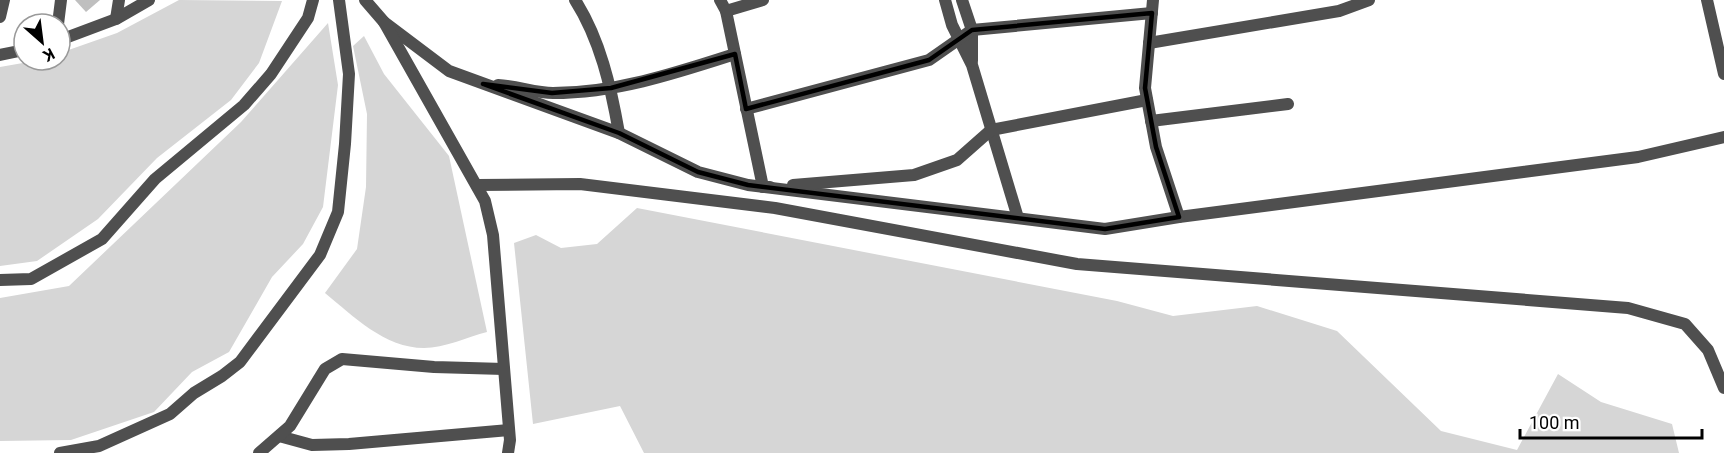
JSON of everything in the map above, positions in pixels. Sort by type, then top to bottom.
[{"type":"street","points":[[0,17],[4,0]]},
{"type":"street","points":[[116,19],[119,0]]},
{"type":"street","points":[[72,36],[116,19],[149,0]]},
{"type":"street","points":[[0,280],[31,279],[102,239],[155,179],[244,105],[271,75],[308,18],[314,0]]},
{"type":"street","points":[[60,453],[99,446],[170,414],[194,393],[222,376],[240,362],[320,255],[338,212],[345,144],[349,74],[339,0]]},
{"type":"street","points":[[364,0],[384,22],[449,71],[619,133],[698,172],[763,187],[1105,229],[1179,217],[1638,157],[1724,137]]},
{"type":"street","points":[[371,0],[485,201],[493,235],[509,430],[508,453]]},
{"type":"street","points":[[575,0],[586,18],[611,88],[619,133]]},
{"type":"street","points":[[763,0],[723,6],[763,187]]},
{"type":"street","points":[[945,0],[959,39],[972,65],[1018,218]]},
{"type":"street","points":[[962,0],[972,30],[972,65]]},
{"type":"street","points":[[1149,43],[1339,10],[1369,0]]},
{"type":"street","points":[[1707,0],[1724,74]]},
{"type":"street","points":[[746,109],[929,60],[972,30],[1152,6],[1145,88],[1156,147],[1179,217]]},
{"type":"street","points":[[483,84],[517,86],[552,93],[611,88],[657,79],[735,54]]},
{"type":"street","points":[[763,187],[914,175],[957,160],[991,130],[1147,100]]},
{"type":"street","points":[[1151,121],[1288,104]]},
{"type":"street","points":[[477,185],[580,184],[763,206],[1077,264],[1628,308],[1685,324],[1708,350],[1724,388]]},
{"type":"street","points":[[264,451],[290,426],[325,369],[342,359],[434,367],[504,369]]},
{"type":"street","points":[[279,436],[312,445],[349,449],[509,430]]},
{"type":"highlighted area","points":[[1152,13],[1145,88],[1156,147],[1179,217],[1105,229],[748,185],[698,172],[619,133],[483,84],[552,93],[611,88],[735,54],[746,109],[929,60],[972,30]]},
{"type":"shaded area","points":[[179,0],[282,1],[259,63],[231,100],[157,158],[98,219],[37,261],[0,266],[0,67],[12,65],[12,72],[72,72],[72,49],[117,33]]},
{"type":"shaded area","points":[[328,23],[338,85],[323,207],[303,244],[272,277],[229,352],[192,372],[154,412],[71,440],[0,441],[0,298],[69,286],[241,122]]},
{"type":"shaded area","points":[[364,36],[384,74],[449,156],[487,332],[440,346],[410,347],[396,343],[370,329],[325,293],[357,249],[366,187],[367,114],[353,46]]},
{"type":"shaded area","points":[[637,208],[1117,301],[1173,316],[1257,306],[1337,331],[1441,431],[1517,450],[1558,374],[1601,402],[1672,424],[1679,453],[644,453],[620,406],[533,424],[514,243],[536,235],[561,248],[597,244]]},
{"type":"building","points":[[75,0],[100,0],[86,12]]}]
